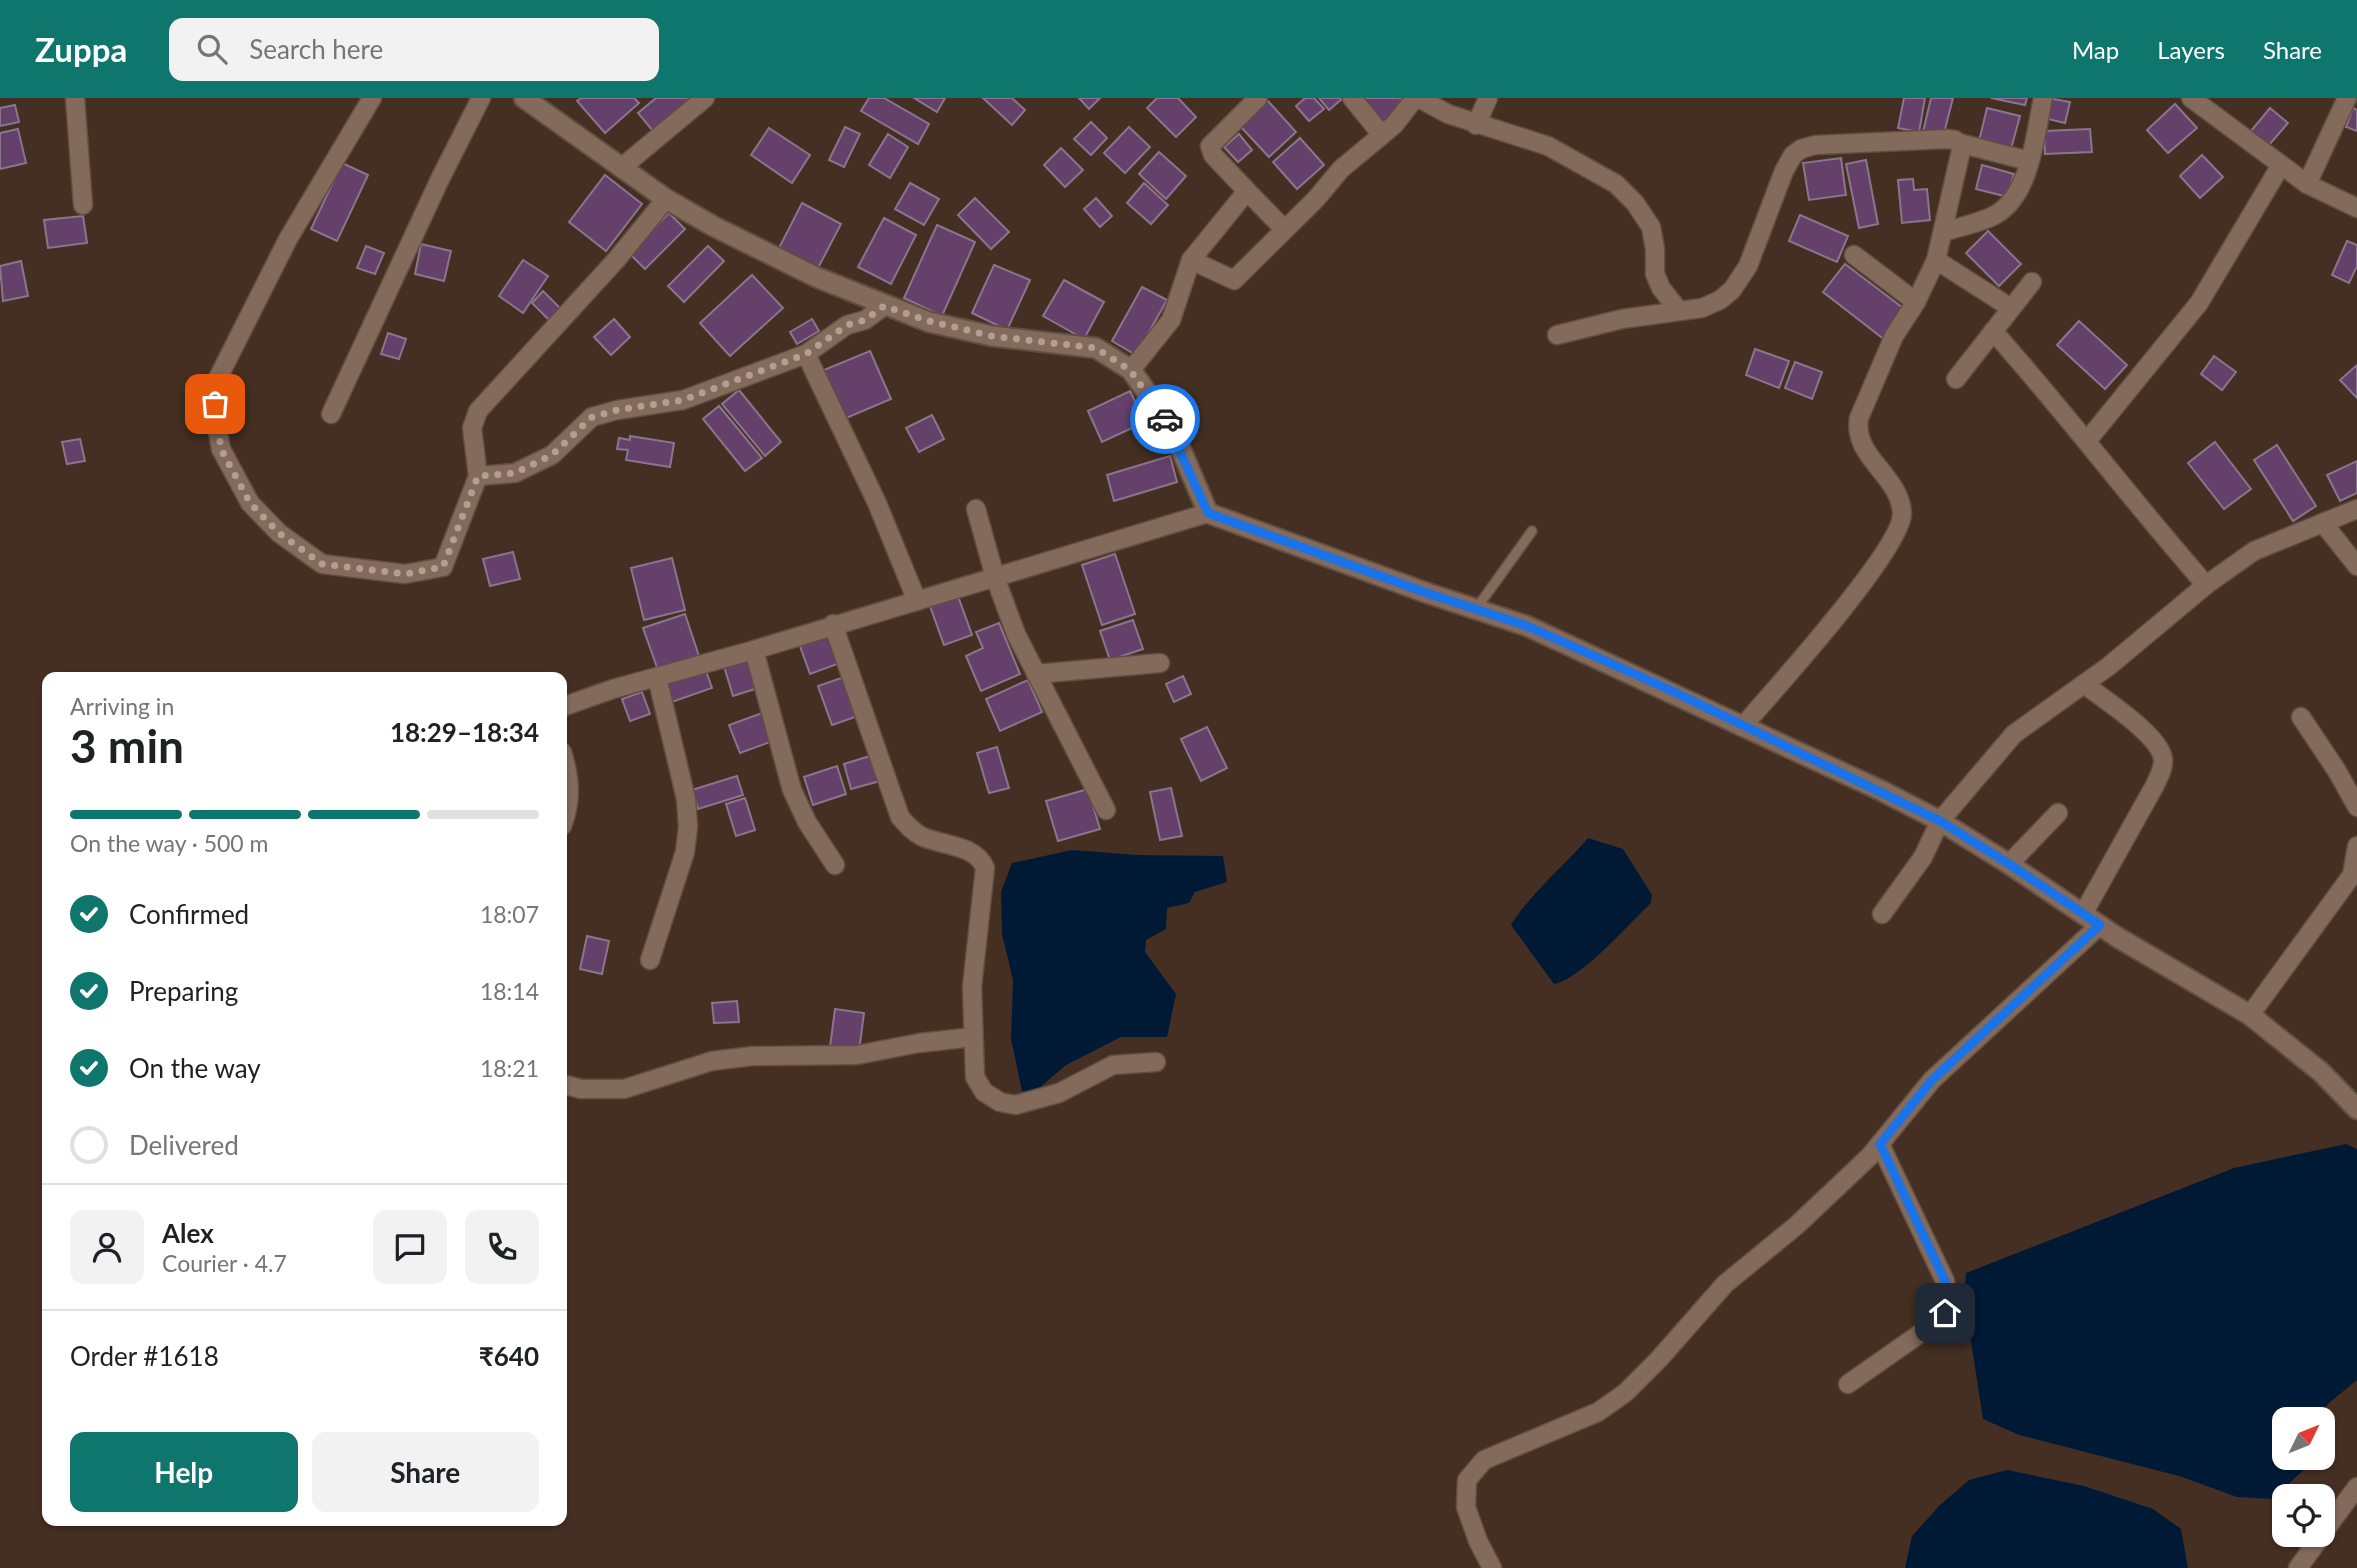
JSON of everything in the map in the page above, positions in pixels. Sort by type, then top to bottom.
[{"type":"street","points":[[75,98],[83,205]]},
{"type":"street","points":[[372,98],[288,239],[214,386],[221,449],[250,503],[279,533],[322,564],[405,574],[443,567],[478,476],[472,428],[478,411],[617,259],[667,199]]},
{"type":"street","points":[[331,414],[440,179],[481,98]]},
{"type":"street","points":[[524,98],[667,199],[713,226],[816,277],[884,306],[929,321],[992,336],[1096,348],[1130,370],[1173,431],[1208,513]]},
{"type":"street","points":[[621,168],[705,98]]},
{"type":"street","points":[[1258,98],[1210,146],[1213,155],[1284,229]]},
{"type":"street","points":[[1352,98],[1381,135]]},
{"type":"street","points":[[1191,260],[1234,280],[1316,199],[1341,169],[1381,135],[1417,98],[1476,125],[1548,146],[1616,184],[1636,203],[1651,227],[1656,249],[1655,274],[1661,288],[1679,311]]},
{"type":"street","points":[[1476,125],[1488,98]]},
{"type":"street","points":[[1943,232],[1996,215],[2016,195],[2029,161],[2043,98]]},
{"type":"street","points":[[2191,98],[2306,184],[2357,208]]},
{"type":"street","points":[[2306,184],[2347,98]]},
{"type":"street","points":[[1557,334],[1622,319],[1702,308],[1720,300],[1732,290],[1748,266],[1784,171],[1793,155],[1801,149],[1815,145],[1947,139],[2029,161]]},
{"type":"street","points":[[1742,727],[1866,578],[1898,530],[1902,514],[1895,491],[1861,444],[1857,429],[1859,418],[1894,336],[1916,302],[1936,260],[1962,152],[1959,143]]},
{"type":"street","points":[[2087,441],[2199,303],[2281,165]]},
{"type":"street","points":[[1130,370],[1171,320],[1191,260],[1247,191]]},
{"type":"street","points":[[1854,255],[1916,302]]},
{"type":"street","points":[[1936,260],[2011,308]]},
{"type":"street","points":[[1956,379],[2032,282]]},
{"type":"street","points":[[478,476],[515,473],[552,455],[592,417],[617,410],[683,400],[806,354],[847,325],[865,320],[884,306]]},
{"type":"street","points":[[1993,331],[2087,441],[2146,517],[2206,585]]},
{"type":"street","points":[[806,354],[877,503],[917,601]]},
{"type":"street","points":[[976,509],[995,578],[1016,634],[1106,810]]},
{"type":"street","points":[[1882,915],[1912,874],[1940,821],[2014,734],[2084,684],[2206,585],[2254,551],[2357,509]]},
{"type":"street","points":[[567,705],[1208,513],[1527,626],[1668,689],[1940,821],[2100,925],[2250,1015],[2321,1072],[2357,1109]]},
{"type":"street","points":[[2323,523],[2357,566]]},
{"type":"street","points":[[833,624],[900,817],[918,835],[967,850],[982,860],[985,868],[972,987],[975,1077],[984,1092],[1000,1102],[1015,1105],[1059,1093],[1113,1065],[1156,1062]]},
{"type":"street","points":[[754,650],[792,790],[807,822],[835,865]]},
{"type":"street","points":[[1037,674],[1160,663]]},
{"type":"street","points":[[650,960],[685,852],[688,827],[686,799],[657,677]]},
{"type":"street","points":[[2083,914],[2155,785],[2162,769],[2163,758],[2160,748],[2151,737],[2084,684]]},
{"type":"street","points":[[2301,717],[2357,807]]},
{"type":"street","points":[[567,773],[570,786],[567,814]]},
{"type":"street","points":[[2009,864],[2058,813]]},
{"type":"street","points":[[2250,1015],[2352,875],[2357,846]]},
{"type":"street","points":[[1492,1568],[1478,1541],[1466,1507],[1468,1480],[1484,1460],[1598,1412],[1625,1393],[1660,1359],[1725,1284],[1797,1225],[1880,1144],[1932,1080],[2100,925]]},
{"type":"street","points":[[567,1085],[581,1089],[624,1089],[712,1061],[753,1056],[857,1055],[919,1043],[973,1037]]},
{"type":"street","points":[[1848,1384],[1938,1321],[1949,1304],[1945,1281],[1880,1144]]},
{"type":"street","points":[[2335,1518],[2357,1488]]},
{"type":"street","points":[[2298,1568],[2313,1547]]},
{"type":"lane","points":[[1476,609],[1532,531]]},
{"type":"water","points":[[1588,838],[1623,849],[1652,895],[1651,903],[1591,962],[1565,980],[1554,984],[1511,925],[1538,891]]},
{"type":"water","points":[[1072,850],[1136,855],[1223,856],[1227,882],[1195,892],[1189,903],[1167,908],[1166,929],[1146,940],[1145,952],[1176,994],[1167,1037],[1121,1037],[1066,1065],[1032,1094],[1022,1091],[1011,1039],[1013,980],[1002,934],[1001,892],[1012,863]]},
{"type":"water","points":[[2346,1144],[2357,1149],[2357,1380],[2325,1407],[2272,1407],[2272,1470],[2303,1470],[2289,1484],[2272,1484],[2272,1499],[2237,1497],[2179,1476],[2019,1435],[1983,1419],[1964,1296],[1966,1273],[2234,1168]]},
{"type":"water","points":[[2007,1470],[2084,1486],[2153,1509],[2181,1529],[2188,1568],[1905,1568],[1912,1536],[1940,1505],[1969,1480]]},
{"type":"building","points":[[581,98],[634,98],[639,103],[605,133],[577,101]]},
{"type":"building","points":[[656,98],[692,98],[653,131],[638,113]]},
{"type":"building","points":[[869,98],[884,98],[929,124],[918,144],[861,111]]},
{"type":"building","points":[[914,98],[945,98],[937,112]]},
{"type":"building","points":[[983,98],[1012,98],[1025,110],[1012,125]]},
{"type":"building","points":[[1079,98],[1100,98],[1089,109]]},
{"type":"building","points":[[1157,98],[1178,98],[1196,117],[1176,137],[1147,108]]},
{"type":"building","points":[[1305,98],[1314,98],[1324,109],[1309,121],[1296,106]]},
{"type":"building","points":[[1319,98],[1343,98],[1329,110]]},
{"type":"building","points":[[1357,98],[1401,98],[1406,105],[1382,126]]},
{"type":"building","points":[[1904,98],[1925,98],[1919,132],[1898,128]]},
{"type":"building","points":[[1931,98],[1953,98],[1943,137],[1923,132]]},
{"type":"building","points":[[1991,98],[2027,98],[2025,105]]},
{"type":"building","points":[[2048,98],[2070,102],[2065,123],[2044,118]]},
{"type":"building","points":[[1267,100],[1296,132],[1269,157],[1240,126]]},
{"type":"building","points":[[2175,104],[2197,128],[2168,153],[2147,130]]},
{"type":"building","points":[[15,105],[19,122],[0,126],[0,108]]},
{"type":"building","points":[[1987,108],[2020,116],[2011,149],[1979,141]]},
{"type":"building","points":[[2270,108],[2288,123],[2264,151],[2246,137]]},
{"type":"building","points":[[2353,108],[2357,110],[2357,131],[2346,127]]},
{"type":"building","points":[[1091,122],[1107,138],[1091,155],[1074,139]]},
{"type":"building","points":[[845,127],[860,134],[844,167],[829,160]]},
{"type":"building","points":[[1129,127],[1150,147],[1125,173],[1104,153]]},
{"type":"building","points":[[769,128],[810,155],[792,183],[751,155]]},
{"type":"building","points":[[18,129],[26,163],[0,169],[0,133]]},
{"type":"building","points":[[2090,129],[2092,152],[2045,154],[2044,131]]},
{"type":"building","points":[[888,134],[908,147],[890,178],[869,165]]},
{"type":"building","points":[[1239,134],[1252,150],[1238,162],[1224,147]]},
{"type":"building","points":[[1300,138],[1324,165],[1297,189],[1273,162]]},
{"type":"building","points":[[1061,148],[1083,170],[1065,187],[1044,165]]},
{"type":"building","points":[[1159,152],[1186,176],[1166,199],[1139,174]]},
{"type":"building","points":[[2202,155],[2223,177],[2200,198],[2180,176]]},
{"type":"building","points":[[1841,158],[1846,195],[1809,200],[1803,163]]},
{"type":"building","points":[[1866,160],[1878,224],[1859,228],[1846,164]]},
{"type":"building","points":[[342,163],[368,175],[337,241],[311,229]]},
{"type":"building","points":[[1982,165],[2014,174],[2008,197],[1976,189]]},
{"type":"building","points":[[605,175],[642,204],[606,251],[569,222]]},
{"type":"building","points":[[1913,179],[1914,190],[1927,189],[1930,220],[1902,223],[1898,180]]},
{"type":"building","points":[[910,183],[939,199],[924,225],[895,209]]},
{"type":"building","points":[[1144,183],[1168,205],[1151,224],[1127,203]]},
{"type":"building","points":[[975,198],[1009,232],[991,249],[958,215]]},
{"type":"building","points":[[1096,198],[1112,216],[1100,227],[1084,209]]},
{"type":"building","points":[[802,203],[841,224],[818,268],[779,248]]},
{"type":"building","points":[[669,213],[685,229],[645,269],[629,253]]},
{"type":"building","points":[[1800,215],[1848,236],[1837,262],[1789,241]]},
{"type":"building","points":[[83,216],[87,243],[48,248],[44,220]]},
{"type":"building","points":[[884,218],[916,235],[891,284],[858,267]]},
{"type":"building","points":[[937,225],[975,242],[942,316],[904,298]]},
{"type":"building","points":[[1988,231],[2021,264],[1999,286],[1966,253]]},
{"type":"building","points":[[2347,241],[2357,245],[2357,266],[2349,283],[2332,275]]},
{"type":"building","points":[[421,244],[451,251],[444,281],[415,274]]},
{"type":"building","points":[[366,246],[384,253],[375,274],[357,268]]},
{"type":"building","points":[[708,246],[724,261],[684,302],[668,286]]},
{"type":"building","points":[[523,260],[548,276],[523,313],[499,296]]},
{"type":"building","points":[[21,261],[28,296],[3,301],[0,266]]},
{"type":"building","points":[[1845,264],[1907,311],[1885,340],[1823,292]]},
{"type":"building","points":[[994,265],[1030,280],[1007,330],[972,313]]},
{"type":"building","points":[[752,275],[783,308],[730,356],[700,323]]},
{"type":"building","points":[[1064,280],[1104,302],[1084,339],[1043,316]]},
{"type":"building","points":[[1142,287],[1167,300],[1136,355],[1112,341]]},
{"type":"building","points":[[543,291],[561,309],[550,321],[532,303]]},
{"type":"building","points":[[614,319],[630,337],[611,355],[594,337]]},
{"type":"building","points":[[812,319],[819,331],[797,344],[790,332]]},
{"type":"building","points":[[2079,321],[2127,365],[2105,389],[2057,345]]},
{"type":"building","points":[[388,333],[406,339],[399,359],[381,354]]},
{"type":"building","points":[[1755,349],[1789,361],[1779,388],[1746,375]]},
{"type":"building","points":[[870,351],[891,399],[844,419],[824,370]]},
{"type":"building","points":[[2214,356],[2236,372],[2222,390],[2201,374]]},
{"type":"building","points":[[1795,362],[1822,372],[1812,399],[1785,388]]},
{"type":"building","points":[[2357,365],[2357,398],[2340,380]]},
{"type":"building","points":[[739,390],[781,442],[765,456],[722,404]]},
{"type":"building","points":[[1130,391],[1145,422],[1102,442],[1088,411]]},
{"type":"building","points":[[719,406],[762,458],[745,471],[703,419]]},
{"type":"building","points":[[932,415],[944,439],[919,452],[906,428]]},
{"type":"building","points":[[630,436],[674,443],[670,467],[626,460],[628,450],[617,449],[619,438],[630,440]]},
{"type":"building","points":[[80,439],[85,461],[67,464],[62,442]]},
{"type":"building","points":[[2215,442],[2251,489],[2224,509],[2188,463]]},
{"type":"building","points":[[2277,445],[2316,506],[2293,521],[2254,460]]},
{"type":"building","points":[[1170,456],[1177,482],[1114,501],[1107,475]]},
{"type":"building","points":[[2357,461],[2357,493],[2340,501],[2327,475]]},
{"type":"building","points":[[513,552],[520,579],[490,586],[483,559]]},
{"type":"building","points":[[1115,554],[1135,614],[1102,625],[1082,565]]},
{"type":"building","points":[[672,558],[685,610],[644,620],[631,568]]},
{"type":"building","points":[[958,596],[972,635],[944,645],[930,606]]},
{"type":"building","points":[[685,614],[701,662],[660,676],[643,628]]},
{"type":"building","points":[[1133,620],[1143,649],[1110,660],[1100,631]]},
{"type":"building","points":[[999,623],[1020,674],[981,691],[966,656],[983,648],[976,632]]},
{"type":"building","points":[[830,635],[840,663],[810,674],[800,646]]},
{"type":"building","points":[[749,655],[758,688],[733,696],[723,663]]},
{"type":"building","points":[[705,668],[712,688],[666,704],[659,685]]},
{"type":"building","points":[[847,676],[861,715],[832,725],[818,686]]},
{"type":"building","points":[[1183,676],[1191,694],[1174,702],[1166,684]]},
{"type":"building","points":[[1028,680],[1042,712],[1000,731],[986,699]]},
{"type":"building","points":[[642,692],[650,714],[630,721],[622,699]]},
{"type":"building","points":[[762,713],[773,741],[740,753],[729,725]]},
{"type":"building","points":[[1207,727],[1227,768],[1201,781],[1181,739]]},
{"type":"building","points":[[997,747],[1009,788],[989,793],[977,753]]},
{"type":"building","points":[[873,755],[880,781],[851,789],[844,764]]},
{"type":"building","points":[[837,766],[846,794],[813,805],[804,777]]},
{"type":"building","points":[[737,776],[743,795],[698,809],[692,790]]},
{"type":"building","points":[[1171,788],[1182,836],[1160,840],[1150,792]]},
{"type":"building","points":[[1088,789],[1100,829],[1058,841],[1046,801]]},
{"type":"building","points":[[745,798],[755,830],[736,836],[726,804]]},
{"type":"building","points":[[587,936],[609,941],[602,974],[580,969]]},
{"type":"building","points":[[737,1001],[739,1022],[714,1023],[712,1003]]},
{"type":"building","points":[[835,1009],[864,1013],[859,1051],[830,1047]]},
{"type":"way so far","points":[[215,404],[221,449],[250,503],[279,533],[322,564],[405,574],[443,567],[478,476],[515,473],[552,455],[592,417],[617,410],[683,400],[806,354],[847,325],[865,320],[884,306],[929,321],[992,336],[1096,348],[1130,370],[1165,419]]},
{"type":"route","points":[[1165,419],[1173,431],[1208,513],[1427,593],[1527,626],[1668,689],[1940,821],[2100,925],[1932,1080],[1880,1144],[1945,1281],[1949,1294],[1945,1313]]}]
